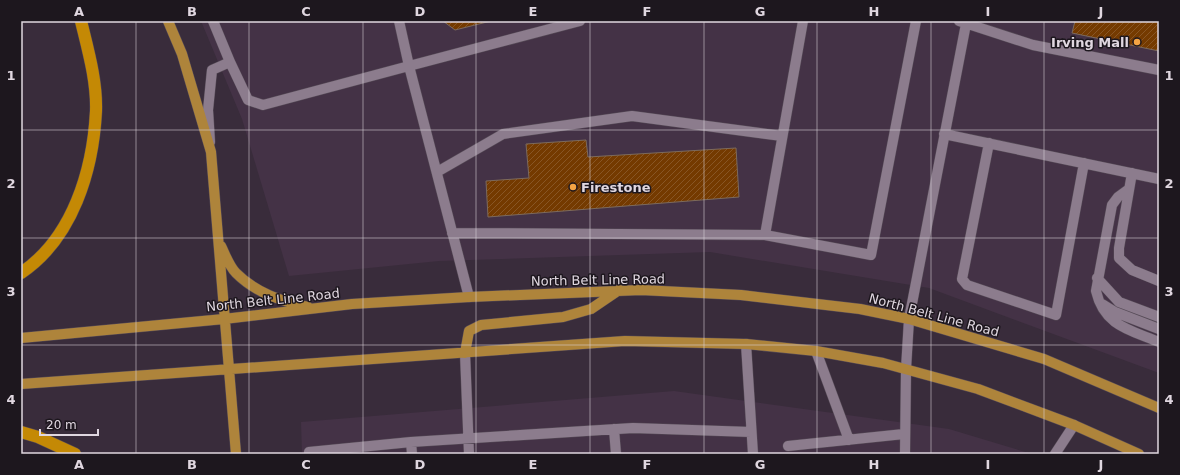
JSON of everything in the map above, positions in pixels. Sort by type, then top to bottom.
[{"type":"highway","points":[[21,273],[55,240],[77,202],[91,159],[96,109],[90,58],[81,21]]},
{"type":"highway","points":[[21,432],[38,437],[75,454]]},
{"type":"main road","points":[[168,21],[182,54],[211,152],[236,454]]},
{"type":"main road","points":[[219,242],[235,272],[257,290],[281,301],[316,308]]},
{"type":"main road","points":[[465,353],[466,340],[469,332],[481,325],[563,317],[591,309],[619,290]]},
{"type":"main road","name":"North Belt Line Road","points":[[21,338],[224,319],[352,304],[469,297],[619,290],[741,295],[860,309],[909,319],[1044,359],[1159,408]]},
{"type":"main road","points":[[21,384],[228,368],[625,341],[746,344],[816,351],[906,369],[978,389],[1074,425],[1140,454]]},
{"type":"lane","points":[[212,21],[248,100],[263,105],[580,21]]},
{"type":"lane","points":[[399,21],[409,66],[469,297]]},
{"type":"lane","points":[[764,235],[803,21]]},
{"type":"lane","points":[[452,233],[764,235],[871,255],[916,21]]},
{"type":"lane","points":[[905,454],[904,434],[909,319],[944,134],[963,23],[1033,46],[1159,70]]},
{"type":"lane","points":[[211,152],[208,110],[212,70],[230,62]]},
{"type":"lane","points":[[437,172],[503,134],[632,116],[782,136]]},
{"type":"lane","points":[[944,134],[1159,178]]},
{"type":"lane","points":[[989,143],[962,279],[967,285],[1056,314],[1084,163]]},
{"type":"lane","points":[[1132,173],[1118,248],[1119,258],[1132,270],[1159,282]]},
{"type":"lane","points":[[1129,189],[1118,197],[1112,205],[1097,278],[1096,291],[1098,302],[1106,314],[1118,325],[1159,342]]},
{"type":"lane","points":[[1097,278],[1119,302],[1159,318]]},
{"type":"lane","points":[[1098,302],[1114,312],[1159,328]]},
{"type":"lane","points":[[746,344],[753,454]]},
{"type":"lane","points":[[816,351],[849,440]]},
{"type":"lane","points":[[465,353],[469,454]]},
{"type":"lane","points":[[1055,454],[1074,425]]},
{"type":"lane","points":[[309,452],[411,442],[633,428],[751,432]]},
{"type":"lane","points":[[614,429],[616,454]]},
{"type":"lane","points":[[788,446],[904,434]]},
{"type":"lane","points":[[411,442],[412,454]]},
{"type":"shaded area","name":"Irving Mall","points":[[201,21],[1159,21],[1159,373],[929,288],[710,252],[439,261],[289,276],[242,119]]},
{"type":"shaded area","points":[[674,391],[949,429],[1032,454],[302,454],[301,422]]},
{"type":"building","points":[[443,21],[491,21],[455,30]]},
{"type":"building","name":"Irving Mall","points":[[1075,21],[1159,21],[1159,51],[1072,33]]},
{"type":"building","points":[[586,140],[588,157],[736,148],[739,197],[488,217],[486,181],[529,178],[526,144]]},
{"type":"place","name":"Irving Mall","points":[[1137,42]]},
{"type":"place","name":"Firestone","points":[[573,187]]}]
